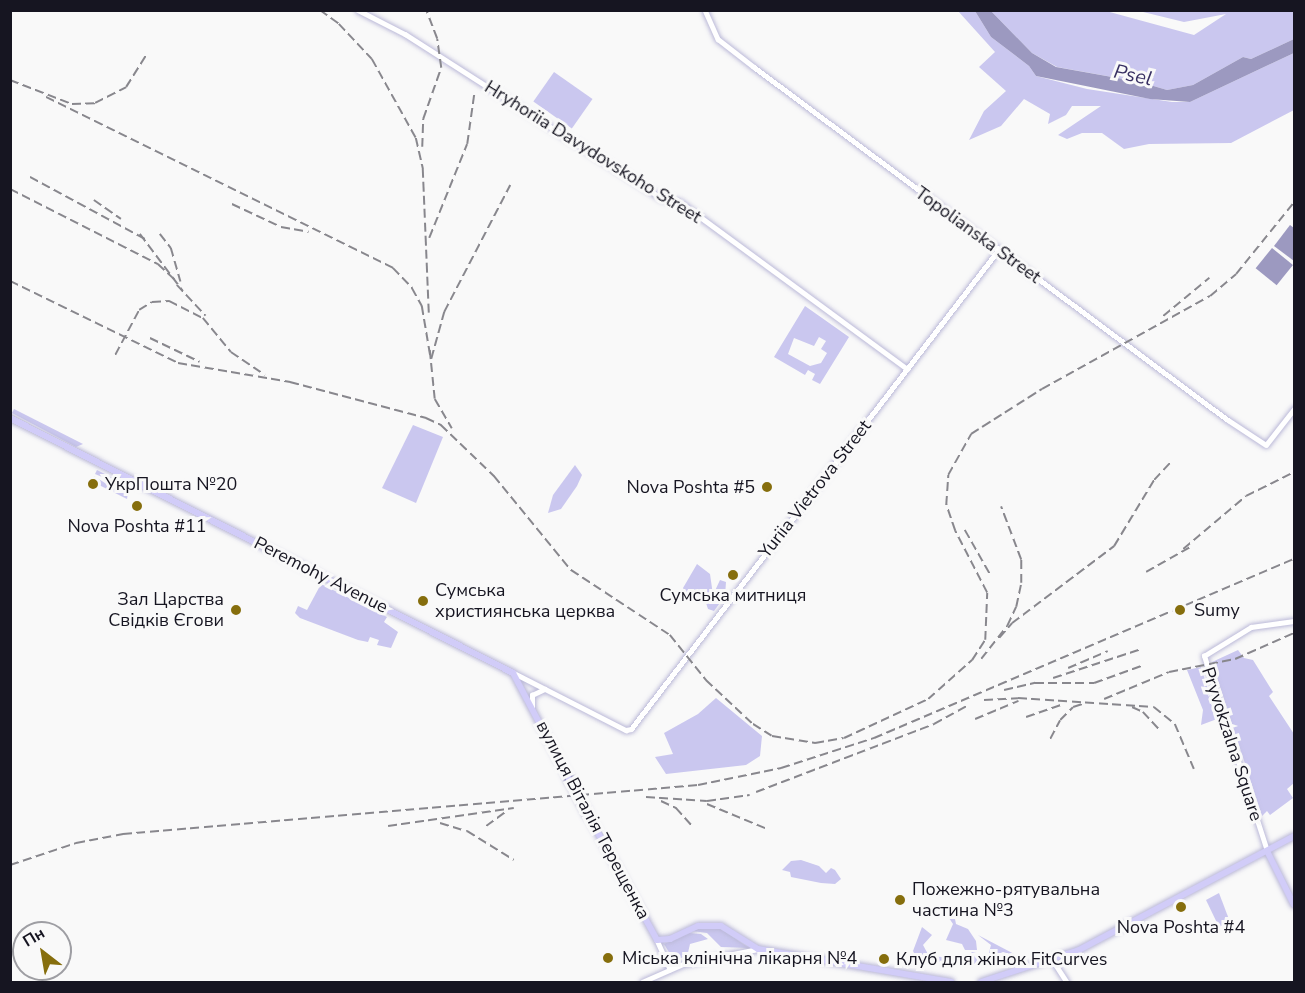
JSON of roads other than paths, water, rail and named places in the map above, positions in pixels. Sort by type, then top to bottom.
[{"type":"main road","name":"Peremohy Avenue","points":[[10,418],[513,673]]},
{"type":"main road","name":"вулиця Віталія Терещенка","points":[[513,673],[657,940]]},
{"type":"main road","points":[[981,982],[1079,950],[1294,836]]},
{"type":"main road","points":[[1267,851],[1294,905]]},
{"type":"main road","points":[[657,940],[670,939],[710,924],[721,926],[758,949],[951,982]]},
{"type":"street","name":"Hryhoriia Davydovskoho Street","points":[[358,10],[405,34],[660,198],[680,202],[817,306],[907,369]]},
{"type":"street","name":"Topolianska Street","points":[[705,10],[718,39],[843,137],[1266,446],[1294,409]]},
{"type":"street","name":"Yuriia Vietrova Street","points":[[631,729],[999,249]]},
{"type":"street","name":"Pryvokzalna Square","points":[[1267,851],[1204,658],[1251,627],[1294,621]]},
{"type":"street","name":"Peremohy Avenue","points":[[513,673],[626,730],[631,729]]},
{"type":"street","points":[[532,707],[534,692],[547,689]]},
{"type":"street","name":"вулиця Віталія Терещенка","points":[[657,940],[670,969]]},
{"type":"street","points":[[642,982],[670,969],[724,953],[758,949]]},
{"type":"street","points":[[1052,959],[1066,982]]},
{"type":"railway","points":[[320,10],[339,24],[372,59],[416,138],[423,169],[429,314]]},
{"type":"railway","points":[[422,147],[423,119],[441,68],[437,39],[426,10]]},
{"type":"railway","points":[[10,80],[72,104],[95,103],[126,87],[146,55]]},
{"type":"railway","points":[[429,238],[467,144],[474,94]]},
{"type":"railway","points":[[46,97],[393,268],[412,288],[422,306],[431,359],[444,312],[510,185]]},
{"type":"railway","points":[[30,177],[145,239]]},
{"type":"railway","points":[[10,189],[158,264],[175,280]]},
{"type":"railway","points":[[94,200],[121,219]]},
{"type":"railway","points":[[10,281],[178,363],[290,382],[426,418],[441,425],[494,476],[571,570],[670,635],[706,680],[753,724],[772,736],[815,743],[844,738],[928,699],[972,660],[985,640],[987,593],[955,531],[946,505],[948,475],[971,434],[1042,389],[1210,296],[1236,274],[1294,202]]},
{"type":"railway","points":[[232,204],[281,227],[309,232]]},
{"type":"railway","points":[[140,234],[183,291]]},
{"type":"railway","points":[[160,234],[171,248],[181,282]]},
{"type":"railway","points":[[1163,316],[1209,278]]},
{"type":"railway","points":[[177,285],[206,316]]},
{"type":"railway","points":[[115,355],[139,310],[152,302],[169,301],[203,318],[231,352],[265,375]]},
{"type":"railway","points":[[150,338],[200,362]]},
{"type":"railway","points":[[430,350],[435,399],[452,429]]},
{"type":"railway","points":[[999,638],[1012,623],[1114,546],[1154,480],[1171,462]]},
{"type":"railway","points":[[1183,549],[1246,496],[1294,472]]},
{"type":"railway","points":[[981,659],[1007,626],[1016,607],[1021,583],[1021,560],[1001,507]]},
{"type":"railway","points":[[965,530],[990,574]]},
{"type":"railway","points":[[1146,572],[1190,547]]},
{"type":"railway","points":[[10,865],[76,843],[123,834],[698,785],[781,768],[874,738],[1294,559]]},
{"type":"railway","points":[[1104,699],[1169,672],[1235,659],[1294,633]]},
{"type":"railway","points":[[1053,678],[1141,649]]},
{"type":"railway","points":[[1068,668],[1108,651]]},
{"type":"railway","points":[[1004,690],[1035,683],[1094,683],[1144,665]]},
{"type":"railway","points":[[984,700],[1018,698],[1154,707],[1175,724],[1194,769]]},
{"type":"railway","points":[[975,719],[1018,701]]},
{"type":"railway","points":[[1050,739],[1060,720],[1073,707],[1085,703]]},
{"type":"railway","points":[[1026,717],[1063,704]]},
{"type":"railway","points":[[756,792],[934,724],[966,706]]},
{"type":"railway","points":[[1132,707],[1143,712],[1160,730]]},
{"type":"railway","points":[[646,797],[707,801],[750,795]]},
{"type":"railway","points":[[661,801],[676,808],[692,826]]},
{"type":"railway","points":[[707,804],[765,828]]},
{"type":"railway","points":[[388,826],[514,808]]},
{"type":"railway","points":[[486,826],[507,811]]},
{"type":"railway","points":[[440,823],[467,831],[514,860]]},
{"type":"place","name":"УкрПошта №20","points":[[93,484]]},
{"type":"place","name":"Nova Poshta #5","points":[[767,487]]},
{"type":"place","name":"Nova Poshta #11","points":[[137,506]]},
{"type":"place","name":"Сумська митниця","points":[[733,575]]},
{"type":"place","name":"Сумська християнська церква","points":[[423,601]]},
{"type":"place","name":"Зал Царства Свідків Єгови","points":[[236,610]]},
{"type":"place","name":"Sumy","points":[[1180,610]]},
{"type":"place","name":"Пожежно-рятувальна частина №3","points":[[900,900]]},
{"type":"place","name":"Nova Poshta #4","points":[[1181,907]]},
{"type":"place","name":"Міська клінічна лікарня №4","points":[[608,958]]},
{"type":"place","name":"Клуб для жінок FitCurves","points":[[884,959]]},
{"type":"water label","name":"Psel","points":[[1133,75]]}]
